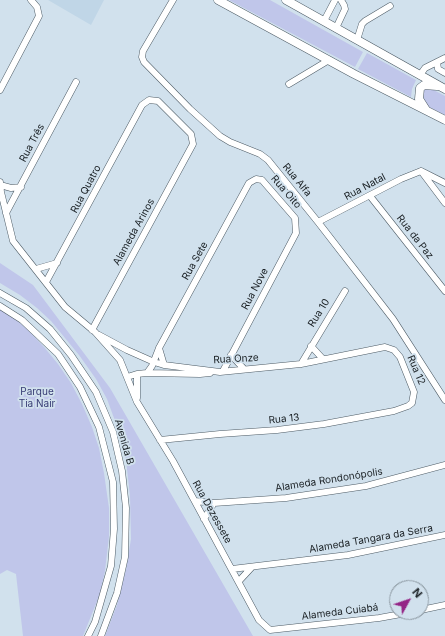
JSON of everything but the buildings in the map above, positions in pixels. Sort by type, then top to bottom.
[{"type":"main road","points":[[218,0],[445,120]]},
{"type":"main road","points":[[286,0],[444,88]]},
{"type":"main road","points":[[427,111],[419,99],[420,88],[424,85],[444,88]]},
{"type":"street","points":[[0,90],[39,16],[37,7],[31,0]]},
{"type":"street","name":"Rua Alfa","points":[[174,0],[143,51],[142,57],[144,62],[190,109],[220,136],[230,142],[260,154],[268,160],[393,319],[445,399]]},
{"type":"street","points":[[324,21],[335,0]]},
{"type":"street","points":[[336,28],[345,9],[341,0]]},
{"type":"street","points":[[357,40],[364,21],[390,6]]},
{"type":"street","points":[[420,75],[423,70],[445,58]]},
{"type":"street","points":[[289,84],[329,60]]},
{"type":"street","points":[[437,62],[438,69],[445,73]]},
{"type":"street","name":"Rua Três","points":[[6,213],[76,82]]},
{"type":"street","name":"Alameda Arinos","points":[[93,331],[193,144],[191,134],[158,101],[149,100],[142,105]]},
{"type":"street","name":"Rua Quatro","points":[[46,282],[142,105]]},
{"type":"street","points":[[421,171],[445,183]]},
{"type":"street","points":[[421,171],[445,203]]},
{"type":"street","name":"Rua Natal","points":[[318,222],[401,179],[421,171]]},
{"type":"street","name":"Rua Oito","points":[[248,184],[256,179],[262,180],[295,218],[296,233]]},
{"type":"street","name":"Rua Sete","points":[[147,373],[248,184]]},
{"type":"street","points":[[0,187],[20,187]]},
{"type":"street","name":"Rua Dezessete","points":[[0,187],[13,241],[66,307],[93,331],[120,360],[137,402],[195,501],[259,620],[270,630]]},
{"type":"street","name":"Rua da Paz","points":[[370,196],[445,291]]},
{"type":"street","name":"Rua Nove","points":[[221,372],[296,233]]},
{"type":"street","points":[[36,269],[57,263]]},
{"type":"street","name":"Rua 10","points":[[301,364],[345,291]]},
{"type":"street","name":"Avenida B","points":[[0,293],[26,308],[50,328],[71,355],[96,392],[113,432],[122,471],[126,508],[125,557],[117,593],[101,636]]},
{"type":"street","name":"Avenida B","points":[[0,306],[22,320],[58,354],[80,387],[100,427],[113,482],[114,529],[111,566],[95,622],[88,636]]},
{"type":"street","name":"Rua Onze","points":[[93,331],[127,350],[154,362],[221,372],[301,364],[385,347]]},
{"type":"street","points":[[311,346],[323,359]]},
{"type":"street","name":"Rua 12","points":[[385,347],[394,350],[400,356],[414,392],[412,403],[408,406]]},
{"type":"street","points":[[159,348],[164,364]]},
{"type":"street","points":[[120,360],[127,350]]},
{"type":"street","points":[[231,355],[244,369]]},
{"type":"street","points":[[128,377],[147,373],[200,374],[221,372]]},
{"type":"street","points":[[137,374],[137,402]]},
{"type":"street","name":"Rua 13","points":[[160,440],[277,430],[324,424],[394,411],[408,406]]},
{"type":"street","name":"Alameda Rondonópolis","points":[[195,501],[214,503],[286,498],[366,486],[445,465]]},
{"type":"street","points":[[204,519],[214,503]]},
{"type":"street","name":"Alameda Tangara da Serra","points":[[232,569],[348,555],[445,535]]},
{"type":"street","points":[[239,581],[252,567]]},
{"type":"street","points":[[429,608],[445,605]]},
{"type":"street","name":"Alameda Cuiabá","points":[[270,630],[389,616]]},
{"type":"shaded area","points":[[48,0],[104,0],[91,25]]},
{"type":"green space","points":[[229,0],[270,0],[363,52],[355,67]]},
{"type":"green space","points":[[367,53],[416,80],[412,89],[411,97],[358,69]]},
{"type":"green space","points":[[428,87],[445,96],[445,115],[425,105],[422,99],[423,90]]},
{"type":"green space","points":[[0,263],[33,285],[110,388],[253,636],[105,636],[117,605],[126,569],[131,539],[130,496],[126,460],[118,429],[107,399],[96,379],[79,355],[51,321],[37,308],[20,295],[0,283]]},
{"type":"green space","name":"Parque Tia Nair","points":[[0,309],[27,329],[58,364],[71,383],[82,404],[99,448],[109,508],[109,536],[105,571],[100,594],[83,636],[23,636],[16,574],[7,570],[0,574]]}]
